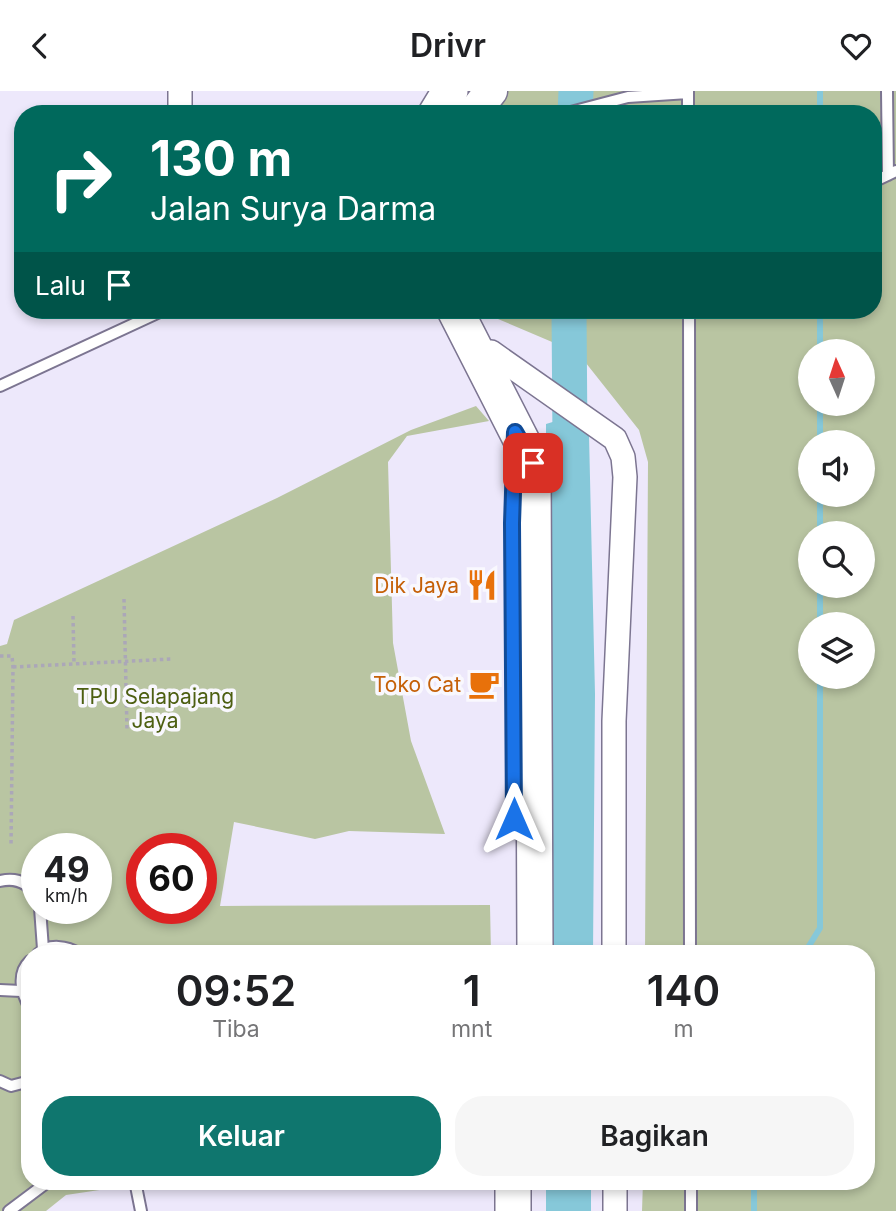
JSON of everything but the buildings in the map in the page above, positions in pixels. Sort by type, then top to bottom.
[{"type":"main road","points":[[480,105],[491,91]]},
{"type":"main road","points":[[459,319],[533,463],[535,945]]},
{"type":"main road","points":[[475,319],[514,397],[512,511],[515,945]]},
{"type":"main road","points":[[513,1190],[513,1211]]},
{"type":"main road","points":[[535,1190],[535,1211]]},
{"type":"street","points":[[491,352],[615,439],[623,457],[625,477],[614,721],[614,945]]},
{"type":"street","points":[[615,1190],[615,1211]]},
{"type":"lane","points":[[887,91],[892,173]]},
{"type":"lane","points":[[598,105],[628,97],[688,92]]},
{"type":"lane","points":[[0,386],[145,319]]},
{"type":"lane","points":[[688,319],[690,945]]},
{"type":"lane","points":[[0,880],[11,878],[21,882]]},
{"type":"lane","points":[[40,924],[40,945]]},
{"type":"lane","points":[[0,990],[21,991]]},
{"type":"lane","points":[[0,1081],[11,1086],[21,1083]]},
{"type":"lane","points":[[9,1211],[37,1190]]},
{"type":"lane","points":[[137,1190],[141,1211]]},
{"type":"lane","points":[[691,1190],[691,1211]]},
{"type":"path","points":[[124,599],[127,730]]},
{"type":"path","points":[[73,616],[74,664]]},
{"type":"path","points":[[0,656],[12,656],[13,667],[11,847]]},
{"type":"path","points":[[13,667],[172,659]]},
{"type":"green space","points":[[502,91],[896,91],[896,1211],[642,1211],[643,1190],[875,1190],[875,945],[645,945],[648,462],[639,430],[578,353],[498,319],[882,319],[882,105],[490,105]]},
{"type":"green space","name":"TPU Selapajang Jaya","points":[[476,406],[489,421],[407,436],[388,462],[393,643],[411,741],[445,834],[349,831],[315,839],[234,822],[220,906],[490,905],[491,945],[21,945],[21,1190],[100,1190],[66,1195],[46,1211],[0,1211],[0,646],[7,644],[14,620],[277,498],[411,430]]},
{"type":"water","points":[[569,417],[589,435],[595,694],[593,945],[546,945],[546,424]]},
{"type":"water","points":[[546,1190],[591,1190],[591,1211],[546,1211]]},
{"type":"waterway","points":[[575,105],[576,91]]},
{"type":"waterway","points":[[820,91],[820,105]]},
{"type":"waterway","points":[[569,319],[570,441]]},
{"type":"waterway","points":[[820,319],[820,339]]},
{"type":"waterway","points":[[820,417],[820,430]]},
{"type":"waterway","points":[[820,507],[820,521]]},
{"type":"waterway","points":[[820,598],[820,612]]},
{"type":"waterway","points":[[810,945],[820,928],[820,689]]},
{"type":"waterway","points":[[754,1190],[754,1211]]},
{"type":"place","name":"Dik Jaya","points":[[482,585]]},
{"type":"place","name":"Toko Cat","points":[[484,684]]},
{"type":"route","points":[[514,819],[512,523],[515,432],[533,463]]}]
